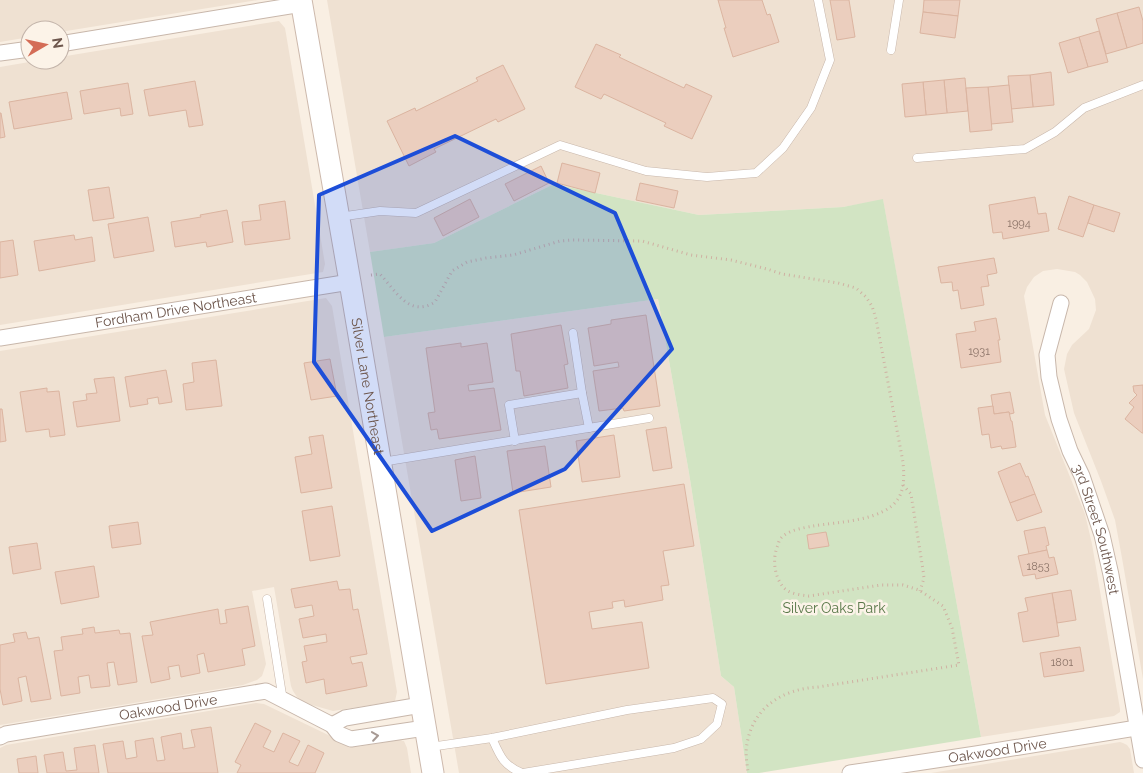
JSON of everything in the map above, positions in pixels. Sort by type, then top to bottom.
[{"type":"street","name":"Silver Lane Northeast","points":[[302,2],[433,773]]},
{"type":"street","points":[[70,42],[302,2]]},
{"type":"street","points":[[0,53],[20,50]]},
{"type":"street","name":"Fordham Drive Northeast","points":[[0,338],[350,282]]},
{"type":"street","name":"3rd Street Southwest","points":[[1062,303],[1047,355],[1049,377],[1059,419],[1070,451],[1082,476],[1102,535],[1112,575],[1140,727],[1143,760]]},
{"type":"street","name":"Oakwood Drive","points":[[0,737],[6,734],[266,692],[332,725],[339,734],[351,739],[427,738]]},
{"type":"street","points":[[332,725],[345,718],[421,706]]},
{"type":"street","name":"Oakwood Drive","points":[[850,773],[1140,727]]},
{"type":"lane","points":[[338,217],[380,211],[416,213],[560,145],[646,171],[707,177],[756,173],[783,148],[811,108],[830,60],[818,0]]},
{"type":"lane","points":[[890,50],[899,0]]},
{"type":"lane","points":[[917,158],[1025,149],[1054,132],[1084,108],[1143,85]]},
{"type":"lane","points":[[573,333],[589,428]]},
{"type":"lane","points":[[515,441],[508,405],[582,393]]},
{"type":"lane","points":[[380,462],[649,418]]},
{"type":"lane","points":[[267,599],[283,701]]},
{"type":"lane","points":[[427,738],[492,738],[627,710],[694,700],[713,698],[722,704],[718,724],[701,739],[674,748],[522,773],[511,768],[500,755],[492,738]]},
{"type":"path","points":[[371,275],[380,274],[406,304],[420,307],[435,302],[452,271],[467,262],[513,255],[572,240],[642,241],[691,255],[730,260],[782,274],[838,283],[856,288],[866,297],[872,306],[876,319],[903,462],[903,485],[898,500],[885,511],[867,518],[796,529],[780,538],[775,551],[774,566],[778,579],[785,589],[799,595],[809,596],[881,585],[903,584],[920,591],[943,606],[952,628],[959,665],[805,688],[783,695],[764,708],[750,732],[746,746],[748,772]]},
{"type":"path","points":[[903,485],[911,494],[924,578],[920,591]]},
{"type":"highlighted area","points":[[455,136],[615,213],[672,349],[565,469],[432,531],[314,362],[319,195]]},
{"type":"shaded area","points":[[0,0],[258,0],[70,30],[70,20],[20,20],[20,39],[0,42]]},
{"type":"shaded area","points":[[327,0],[1143,0],[1143,679],[1115,520],[1074,413],[1064,369],[1067,354],[1072,345],[1089,329],[1096,310],[1095,299],[1087,282],[1080,275],[1075,272],[1057,269],[1043,271],[1034,277],[1027,287],[1024,296],[1045,415],[1085,514],[1092,544],[1120,712],[1114,716],[981,737],[883,200],[843,207],[699,215],[554,184],[434,243],[370,252]]},
{"type":"shaded area","points":[[279,21],[285,28],[325,264],[323,272],[0,325],[0,67],[20,64],[20,70],[70,70],[70,55]]},
{"type":"shaded area","points":[[326,298],[332,306],[397,692],[395,701],[333,711],[305,703],[297,697],[291,686],[274,587],[252,591],[266,664],[262,676],[257,680],[243,685],[0,725],[0,351]]},
{"type":"shaded area","points":[[658,299],[689,473],[721,676],[734,687],[747,773],[459,773],[384,337]]},
{"type":"shaded area","points":[[256,703],[264,704],[351,746],[357,747],[398,740],[404,741],[411,773],[0,773],[0,748],[6,745]]},
{"type":"shaded area","points":[[1120,742],[1127,745],[1130,749],[1134,773],[931,773]]},
{"type":"green space","name":"Silver Oaks Park","points":[[554,184],[699,215],[843,207],[883,199],[981,737],[759,773],[747,773],[734,687],[721,676],[689,473],[658,299],[384,337],[370,252],[434,243]]},
{"type":"building","points":[[718,0],[762,0],[767,15],[770,14],[779,42],[733,57]]},
{"type":"building","points":[[830,0],[849,0],[855,37],[837,40]]},
{"type":"building","points":[[924,0],[960,0],[958,16],[923,12]]},
{"type":"building","points":[[1139,7],[1143,21],[1143,43],[1127,48],[1117,13]]},
{"type":"building","points":[[923,12],[958,16],[955,38],[920,33]]},
{"type":"building","points":[[1117,13],[1127,48],[1106,54],[1096,19]]},
{"type":"building","points":[[1099,31],[1108,62],[1088,67],[1079,37]]},
{"type":"building","points":[[1079,37],[1088,67],[1068,73],[1059,43]]},
{"type":"building","points":[[596,44],[684,88],[686,84],[712,96],[692,139],[664,126],[666,123],[604,94],[601,99],[575,87]]},
{"type":"building","points":[[503,65],[525,109],[498,122],[496,119],[434,149],[436,152],[409,166],[387,121],[415,108],[416,111],[478,81],[476,78]]},
{"type":"building","points":[[1051,72],[1054,105],[1033,107],[1030,75]]},
{"type":"building","points":[[1030,75],[1033,107],[1011,109],[1008,76]]},
{"type":"building","points":[[965,78],[968,111],[947,113],[944,80]]},
{"type":"building","points":[[944,80],[947,113],[926,115],[923,82]]},
{"type":"building","points":[[195,81],[203,125],[189,127],[186,110],[149,116],[144,90]]},
{"type":"building","points":[[923,82],[926,115],[905,117],[902,84]]},
{"type":"building","points":[[128,83],[133,114],[121,116],[120,108],[84,114],[80,91]]},
{"type":"building","points":[[1009,85],[1013,122],[991,124],[988,87]]},
{"type":"building","points":[[988,87],[992,130],[970,132],[966,88]]},
{"type":"building","points":[[67,92],[72,119],[14,129],[9,102]]},
{"type":"building","points":[[0,113],[5,137],[0,138]]},
{"type":"building","points":[[562,163],[600,173],[595,193],[557,183]]},
{"type":"building","points":[[541,166],[549,183],[514,201],[505,184]]},
{"type":"building","points":[[640,183],[678,191],[674,208],[636,200]]},
{"type":"building","points":[[109,187],[114,218],[93,221],[88,190]]},
{"type":"building","points":[[1069,196],[1094,205],[1083,237],[1058,229]]},
{"type":"building","points":[[1035,197],[1038,214],[1046,213],[1049,231],[1003,239],[1002,232],[993,233],[989,205]]},
{"type":"building","points":[[470,199],[479,217],[443,236],[434,218]]},
{"type":"building","points":[[285,201],[290,239],[245,245],[242,222],[261,220],[259,205]]},
{"type":"building","points":[[1094,205],[1120,213],[1114,232],[1088,223]]},
{"type":"building","points":[[227,210],[233,242],[207,247],[206,242],[175,247],[171,222]]},
{"type":"building","points":[[148,217],[154,251],[114,258],[108,224]]},
{"type":"building","points":[[74,235],[75,240],[92,237],[95,261],[39,271],[34,241]]},
{"type":"building","points":[[13,240],[18,275],[0,278],[0,242]]},
{"type":"building","points":[[994,258],[997,273],[987,275],[989,286],[981,287],[984,305],[961,309],[958,290],[953,291],[952,282],[941,283],[938,267]]},
{"type":"building","points":[[646,315],[660,406],[624,411],[623,408],[599,411],[593,371],[619,367],[618,362],[594,366],[588,328],[611,324],[611,320]]},
{"type":"building","points":[[996,318],[1001,362],[961,368],[956,334],[976,331],[974,322]]},
{"type":"building","points":[[561,325],[568,364],[564,365],[568,388],[524,396],[520,371],[516,371],[511,334]]},
{"type":"building","points":[[461,343],[461,347],[487,343],[493,382],[468,385],[469,391],[494,388],[501,430],[439,439],[437,429],[431,430],[428,413],[435,412],[426,348]]},
{"type":"building","points":[[330,359],[337,396],[311,400],[304,363]]},
{"type":"building","points":[[216,360],[222,406],[186,410],[183,384],[194,382],[192,363]]},
{"type":"building","points":[[166,370],[172,402],[159,404],[158,397],[147,399],[148,404],[130,407],[125,377]]},
{"type":"building","points":[[114,377],[120,421],[77,427],[73,402],[87,400],[86,394],[97,393],[94,379]]},
{"type":"building","points":[[1143,385],[1142,433],[1125,419],[1134,407],[1129,403],[1137,395],[1134,392],[1133,386]]},
{"type":"building","points":[[47,388],[47,392],[59,391],[65,435],[50,437],[49,429],[26,432],[20,392]]},
{"type":"building","points":[[1010,392],[1014,413],[994,414],[991,395]]},
{"type":"building","points":[[993,406],[994,414],[1009,412],[1016,447],[1002,449],[1001,446],[991,448],[989,434],[982,435],[978,408]]},
{"type":"building","points":[[0,409],[2,409],[6,441],[0,442]]},
{"type":"building","points":[[666,427],[672,468],[653,471],[646,430]]},
{"type":"building","points":[[323,435],[332,488],[301,493],[295,457],[312,454],[309,437]]},
{"type":"building","points":[[614,435],[620,477],[582,482],[576,441]]},
{"type":"building","points":[[545,446],[551,487],[513,493],[507,451]]},
{"type":"building","points":[[475,456],[481,498],[461,501],[455,460]]},
{"type":"building","points":[[1020,463],[1026,477],[1028,476],[1035,494],[1010,503],[998,472]]},
{"type":"building","points":[[684,484],[694,546],[663,551],[669,585],[661,586],[663,600],[625,607],[624,600],[612,602],[613,608],[589,612],[592,629],[642,622],[649,668],[546,684],[519,510]]},
{"type":"building","points":[[1035,494],[1042,512],[1017,521],[1010,503]]},
{"type":"building","points":[[332,506],[340,556],[310,561],[302,511]]},
{"type":"building","points":[[138,522],[141,544],[112,548],[109,526]]},
{"type":"building","points":[[1045,527],[1049,545],[1046,546],[1047,550],[1029,554],[1024,531]]},
{"type":"building","points":[[826,532],[829,546],[809,549],[807,535]]},
{"type":"building","points":[[37,543],[41,569],[13,574],[9,547]]},
{"type":"building","points":[[1047,550],[1049,558],[1054,557],[1058,574],[1036,579],[1035,574],[1023,576],[1018,556]]},
{"type":"building","points":[[94,566],[99,597],[61,604],[55,572]]},
{"type":"building","points":[[337,581],[339,590],[350,589],[353,610],[358,609],[367,654],[350,657],[352,664],[362,662],[367,686],[326,694],[324,679],[306,683],[302,662],[307,661],[304,646],[327,642],[326,634],[303,638],[299,619],[314,616],[312,605],[295,608],[291,589]]},
{"type":"building","points":[[1071,590],[1076,620],[1057,623],[1052,593]]},
{"type":"building","points":[[1052,593],[1059,636],[1023,642],[1018,613],[1028,611],[1025,598]]},
{"type":"building","points":[[248,606],[255,646],[242,649],[245,665],[208,672],[204,653],[197,655],[200,673],[181,677],[179,665],[168,667],[170,679],[151,683],[142,636],[153,635],[150,622],[218,609],[220,624],[227,623],[225,610]]},
{"type":"building","points":[[94,627],[95,633],[119,630],[120,634],[130,633],[137,682],[118,685],[114,662],[107,663],[110,686],[91,688],[89,675],[78,677],[80,693],[61,696],[54,651],[63,650],[61,637],[83,634],[82,629]]},
{"type":"building","points":[[26,632],[28,639],[39,637],[51,699],[31,702],[26,676],[18,678],[22,701],[3,705],[0,689],[0,645],[15,642],[13,634]]},
{"type":"building","points":[[1080,647],[1084,671],[1044,677],[1040,653]]},
{"type":"building","points":[[255,723],[271,731],[263,747],[274,752],[283,733],[300,741],[289,762],[298,766],[308,745],[324,753],[315,773],[237,773],[241,765],[235,762]]},
{"type":"building","points":[[211,727],[218,773],[108,773],[103,744],[123,741],[126,759],[137,757],[135,741],[153,738],[157,761],[165,760],[161,737],[181,733],[183,749],[195,747],[191,730]]},
{"type":"building","points":[[95,745],[99,773],[47,773],[44,755],[63,752],[66,771],[77,770],[74,748]]},
{"type":"building","points":[[36,756],[38,773],[19,773],[17,759]]}]
